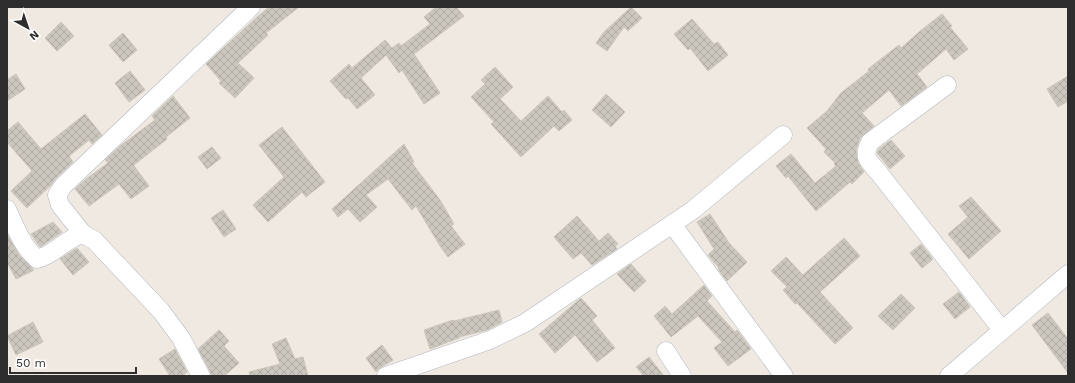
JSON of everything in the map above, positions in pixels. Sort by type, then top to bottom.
[{"type":"street","points":[[201,376],[180,338],[161,311],[94,240],[83,234],[60,205],[57,195],[63,186],[251,7]]},
{"type":"street","points":[[947,85],[870,142],[865,151],[867,159],[880,173],[1002,330]]},
{"type":"street","points":[[386,376],[490,340],[525,323],[672,224],[728,182],[784,135]]},
{"type":"street","points":[[7,209],[24,244],[30,253],[37,259],[46,257],[76,235],[83,234]]},
{"type":"street","points":[[672,224],[784,376]]},
{"type":"street","points":[[949,376],[1068,274]]},
{"type":"street","points":[[666,350],[682,376]]},
{"type":"building","points":[[269,7],[299,7],[266,33],[268,35],[238,63],[254,78],[235,98],[219,83],[221,81],[206,64]]},
{"type":"building","points":[[436,7],[456,7],[464,16],[414,54],[440,93],[424,104],[402,70],[399,73],[386,55],[361,78],[375,95],[357,109],[330,81],[349,64],[352,68],[385,40],[392,48],[399,43],[401,46],[430,24],[424,17]]},
{"type":"building","points":[[631,7],[642,18],[628,31],[624,27],[607,51],[596,43],[604,32]]},
{"type":"building","points":[[942,14],[952,26],[950,27],[968,49],[954,60],[946,49],[917,74],[927,87],[901,106],[889,90],[862,113],[874,126],[860,138],[856,150],[858,163],[864,172],[852,184],[850,182],[816,211],[788,176],[786,178],[776,166],[791,154],[815,183],[836,166],[824,152],[826,149],[807,128],[827,111],[841,93],[869,71],[868,69],[899,45],[901,48]]},
{"type":"building","points":[[692,19],[714,44],[718,42],[728,55],[708,71],[690,48],[688,50],[674,34]]},
{"type":"building","points":[[61,22],[74,36],[57,51],[45,38]]},
{"type":"building","points":[[123,33],[137,50],[123,62],[109,45]]},
{"type":"building","points":[[495,67],[513,87],[500,99],[521,121],[548,96],[562,112],[564,110],[572,120],[559,131],[554,126],[521,157],[491,124],[494,122],[471,97],[485,84],[481,80]]},
{"type":"building","points":[[130,71],[145,90],[129,102],[115,83]]},
{"type":"building","points":[[16,74],[25,89],[7,101],[7,80]]},
{"type":"building","points":[[1068,76],[1068,101],[1058,107],[1047,89]]},
{"type":"building","points":[[606,94],[625,112],[611,127],[592,110]]},
{"type":"building","points":[[173,96],[190,118],[166,137],[167,139],[134,165],[149,186],[131,199],[119,184],[89,206],[75,189],[108,163],[105,160],[120,146],[155,120],[152,116]]},
{"type":"building","points":[[85,114],[102,135],[92,144],[89,140],[69,156],[73,162],[27,208],[11,191],[32,171],[7,142],[7,131],[18,122],[41,149]]},
{"type":"building","points":[[282,127],[325,182],[306,197],[302,192],[268,222],[253,205],[284,177],[259,145]]},
{"type":"building","points":[[891,140],[905,156],[890,169],[877,153],[879,149]]},
{"type":"building","points":[[404,144],[414,162],[412,163],[440,200],[454,224],[451,226],[465,244],[448,257],[416,206],[412,210],[388,179],[366,195],[377,207],[360,222],[348,209],[338,217],[332,209]]},
{"type":"building","points":[[212,147],[221,158],[207,169],[198,157]]},
{"type":"building","points":[[971,197],[1001,231],[969,259],[948,234],[968,217],[959,206]]},
{"type":"building","points":[[223,210],[236,229],[224,237],[211,218]]},
{"type":"building","points":[[710,214],[729,243],[747,262],[727,281],[718,269],[719,268],[708,255],[714,249],[697,222]]},
{"type":"building","points":[[577,216],[599,241],[608,233],[618,244],[615,246],[617,249],[592,265],[581,253],[573,259],[554,237]]},
{"type":"building","points":[[53,222],[62,232],[40,247],[31,234]]},
{"type":"building","points":[[7,234],[19,255],[34,270],[16,279],[7,262]]},
{"type":"building","points":[[844,238],[860,256],[820,292],[853,328],[835,344],[797,303],[795,304],[783,290],[787,287],[771,271],[786,257],[803,275]]},
{"type":"building","points":[[921,244],[932,258],[932,260],[922,268],[910,253]]},
{"type":"building","points":[[77,248],[89,262],[73,275],[60,259]]},
{"type":"building","points":[[631,264],[646,281],[634,292],[617,274]]},
{"type":"building","points":[[704,285],[712,296],[707,301],[735,332],[737,330],[751,349],[728,366],[714,348],[722,342],[698,316],[671,337],[654,316],[665,306],[672,314]]},
{"type":"building","points":[[959,292],[970,307],[955,319],[943,304]]},
{"type":"building","points":[[901,294],[915,308],[893,330],[878,316]]},
{"type":"building","points":[[581,298],[597,316],[592,320],[615,348],[597,362],[575,335],[555,353],[539,334]]},
{"type":"building","points":[[499,310],[502,322],[487,330],[459,337],[430,349],[424,330],[453,320]]},
{"type":"building","points":[[1048,313],[1068,339],[1068,373],[1032,325]]},
{"type":"building","points":[[33,322],[43,342],[16,355],[7,336]]},
{"type":"building","points":[[219,330],[229,341],[224,346],[239,363],[224,376],[211,376],[210,371],[198,349]]},
{"type":"building","points":[[286,338],[295,359],[303,357],[308,376],[250,376],[249,372],[280,364],[272,344]]},
{"type":"building","points":[[382,345],[393,360],[378,369],[376,372],[366,358]]},
{"type":"building","points":[[175,349],[187,372],[182,376],[170,376],[159,359]]},
{"type":"building","points":[[649,357],[664,376],[644,376],[636,367]]}]
